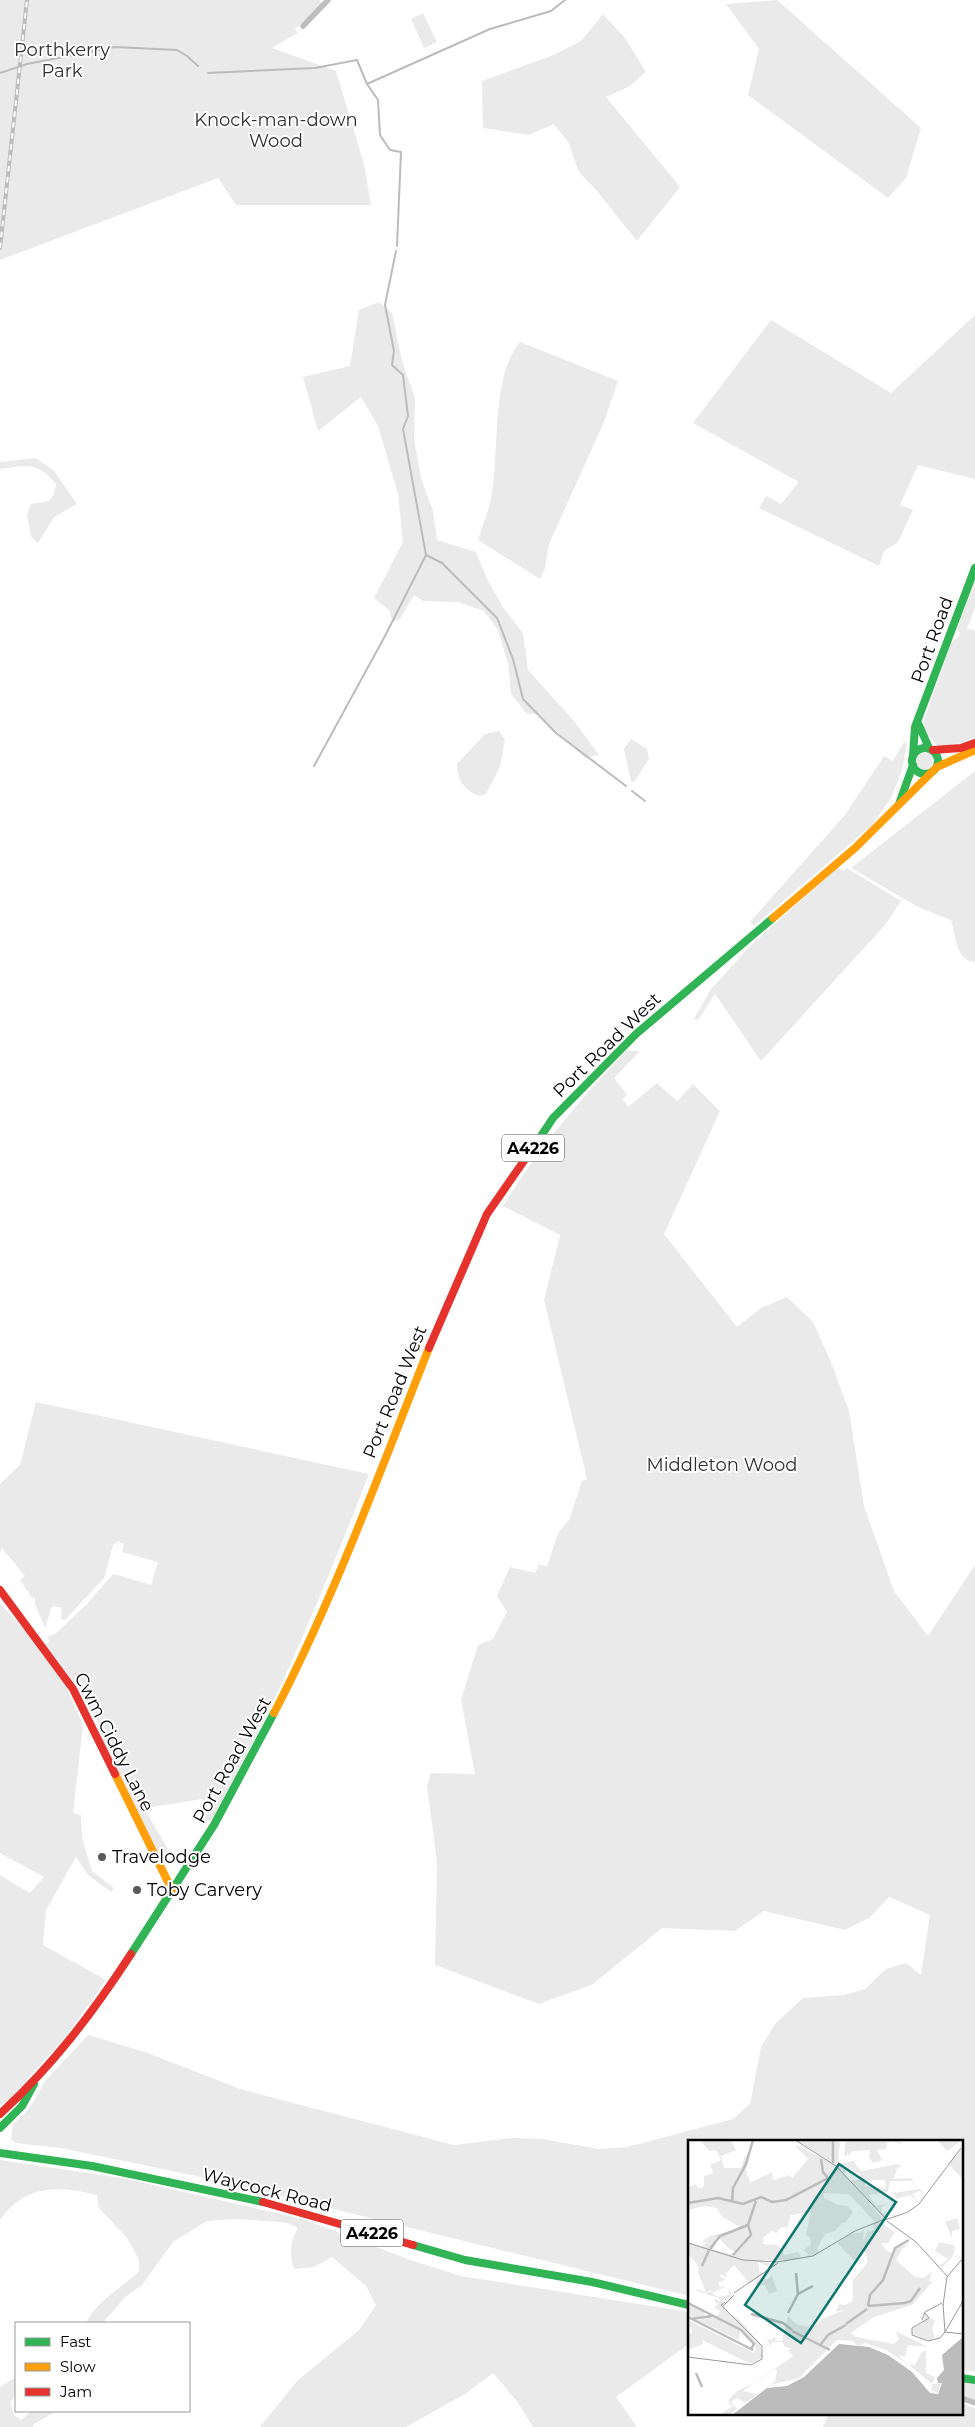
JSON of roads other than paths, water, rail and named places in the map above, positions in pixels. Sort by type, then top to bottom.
[{"type":"main road","name":"Port Road","points":[[913,755],[914,734],[975,568]]},
{"type":"main road","points":[[913,765],[919,773],[927,774],[936,769],[939,760],[931,749],[918,723]]},
{"type":"main road","points":[[913,755],[922,748],[961,748],[975,742]]},
{"type":"main road","name":"A4226","points":[[936,769],[975,750]]},
{"type":"main road","name":"A4226","points":[[913,755],[913,765]]},
{"type":"main road","name":"Port Road West","points":[[899,804],[913,765]]},
{"type":"main road","name":"Port Road West","points":[[0,2114],[35,2082],[60,2053],[113,1982],[174,1889],[250,1760],[303,1657],[442,1317],[488,1214],[553,1118],[636,1034],[854,848],[936,769]]},
{"type":"main road","name":"Cwm Ciddy Lane","points":[[0,1590],[73,1690],[145,1839],[168,1884],[174,1889]]},
{"type":"main road","name":"Port Road West","points":[[0,2128],[26,2100],[35,2082]]},
{"type":"main road","name":"Waycock Road","points":[[0,2146],[10,2153]]},
{"type":"main road","name":"Waycock Road","points":[[0,2153],[92,2166],[260,2201],[465,2260],[592,2282],[688,2305]]},
{"type":"main road","points":[[962,2378],[975,2380]]},
{"type":"street","points":[[303,26],[328,0]]},
{"type":"street","points":[[962,2398],[975,2403]]},
{"type":"waterway","points":[[208,73],[315,68],[357,60],[367,84],[490,29],[551,11],[565,0]]},
{"type":"waterway","points":[[0,73],[27,64],[115,47],[177,50],[198,66]]},
{"type":"waterway","points":[[367,84],[378,100],[380,135],[390,150],[401,152],[397,246]]},
{"type":"waterway","points":[[396,251],[385,305],[394,351],[392,365],[403,375],[408,416],[403,429],[426,555],[442,563],[497,618],[513,659],[523,699],[556,733],[626,786]]},
{"type":"waterway","points":[[314,766],[385,636],[426,555]]},
{"type":"waterway","points":[[632,791],[645,801]]},
{"type":"railway","points":[[0,248],[27,0]]},
{"type":"place","name":"Travelodge","points":[[102,1857]]},
{"type":"place","name":"Toby Carvery","points":[[137,1890]]},
{"type":"park label","name":"Porthkerry Park","points":[[62,60]]},
{"type":"park label","name":"Knock-man-down Wood","points":[[276,130]]},
{"type":"park label","name":"Middleton Wood","points":[[722,1465]]}]
